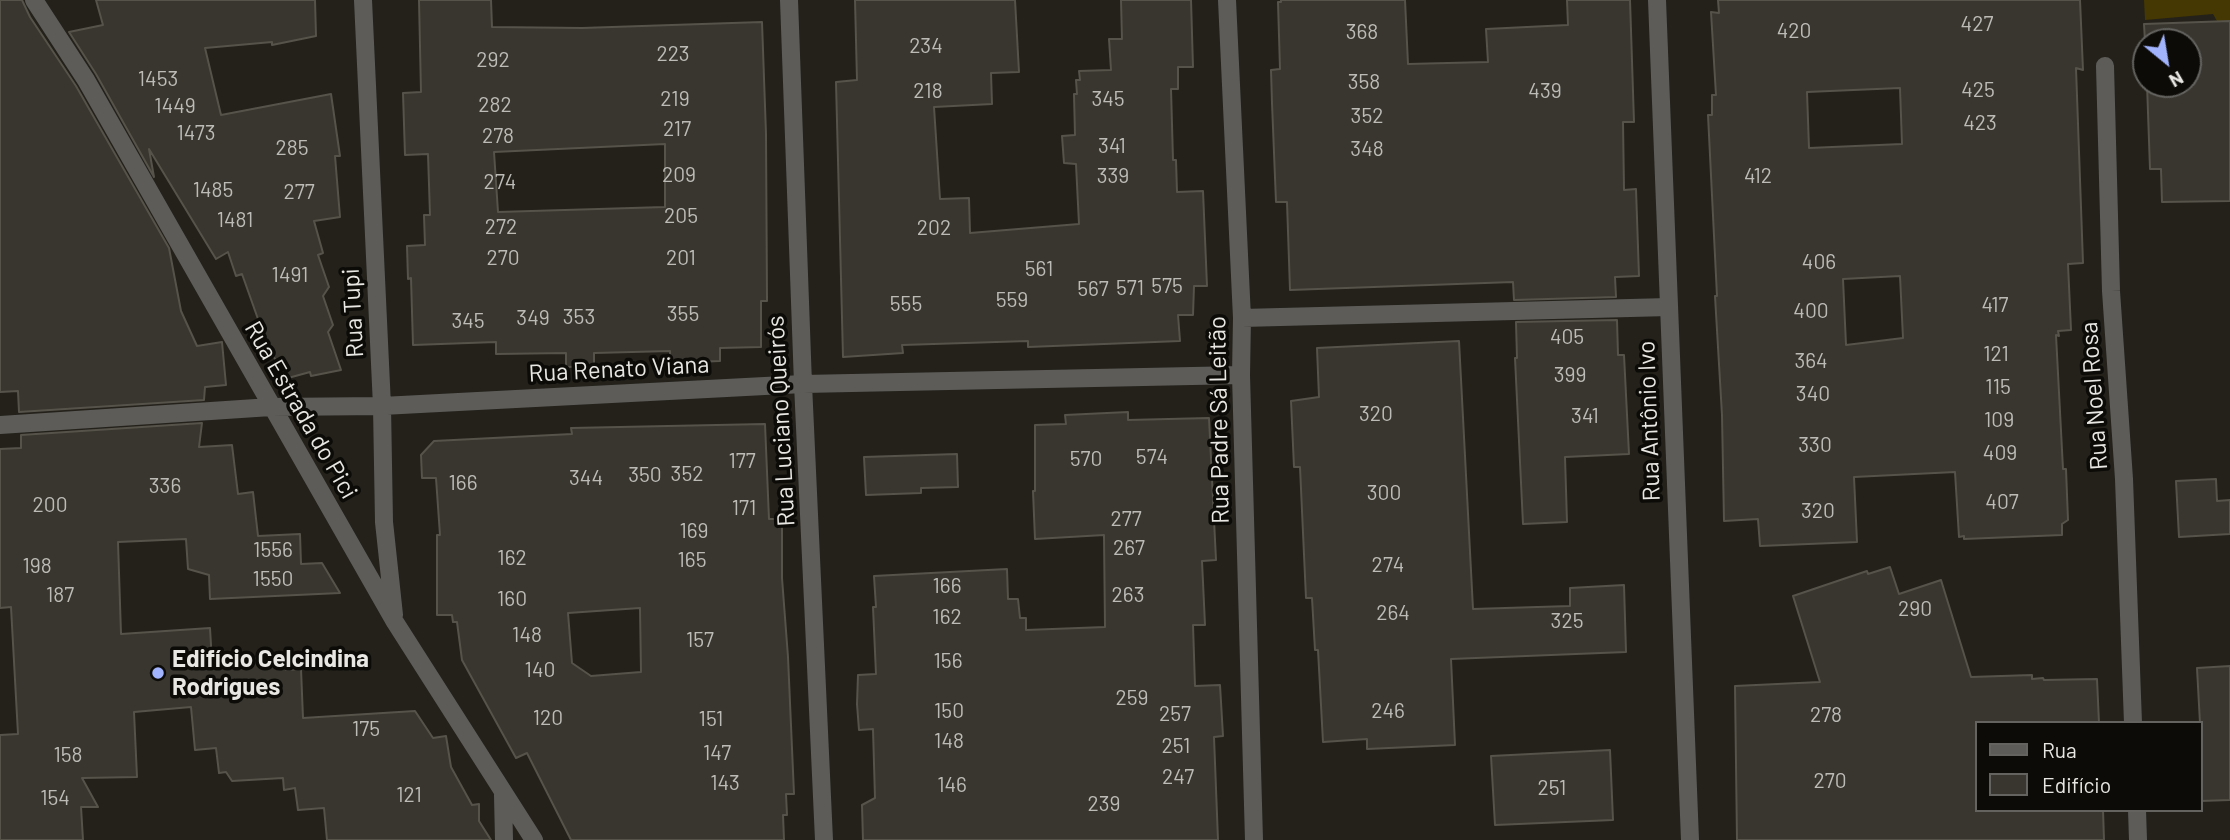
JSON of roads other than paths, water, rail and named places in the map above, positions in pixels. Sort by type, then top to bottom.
[{"type":"street","name":"Rua Estrada do Pici","points":[[34,0],[86,80],[395,622],[534,840]]},
{"type":"street","name":"Rua Tupi","points":[[363,0],[382,406],[384,522],[395,622]]},
{"type":"street","name":"Rua Luciano Queirós","points":[[789,0],[824,840]]},
{"type":"street","name":"Rua Padre Sá Leitão","points":[[1227,0],[1242,318],[1241,374],[1254,840]]},
{"type":"street","name":"Rua Antônio Ivo","points":[[1657,0],[1690,840]]},
{"type":"street","name":"Rua Noel Rosa","points":[[2105,66],[2111,291],[2124,479],[2133,721]]},
{"type":"street","points":[[1242,318],[1669,307]]},
{"type":"street","name":"Rua Renato Viana","points":[[0,425],[271,407],[382,406],[803,384],[1241,374]]},
{"type":"street","points":[[502,792],[504,840]]},
{"type":"street","points":[[2137,812],[2138,840]]},
{"type":"place","name":"Edifício Celcindina Rodrigues","points":[[158,673]]}]
